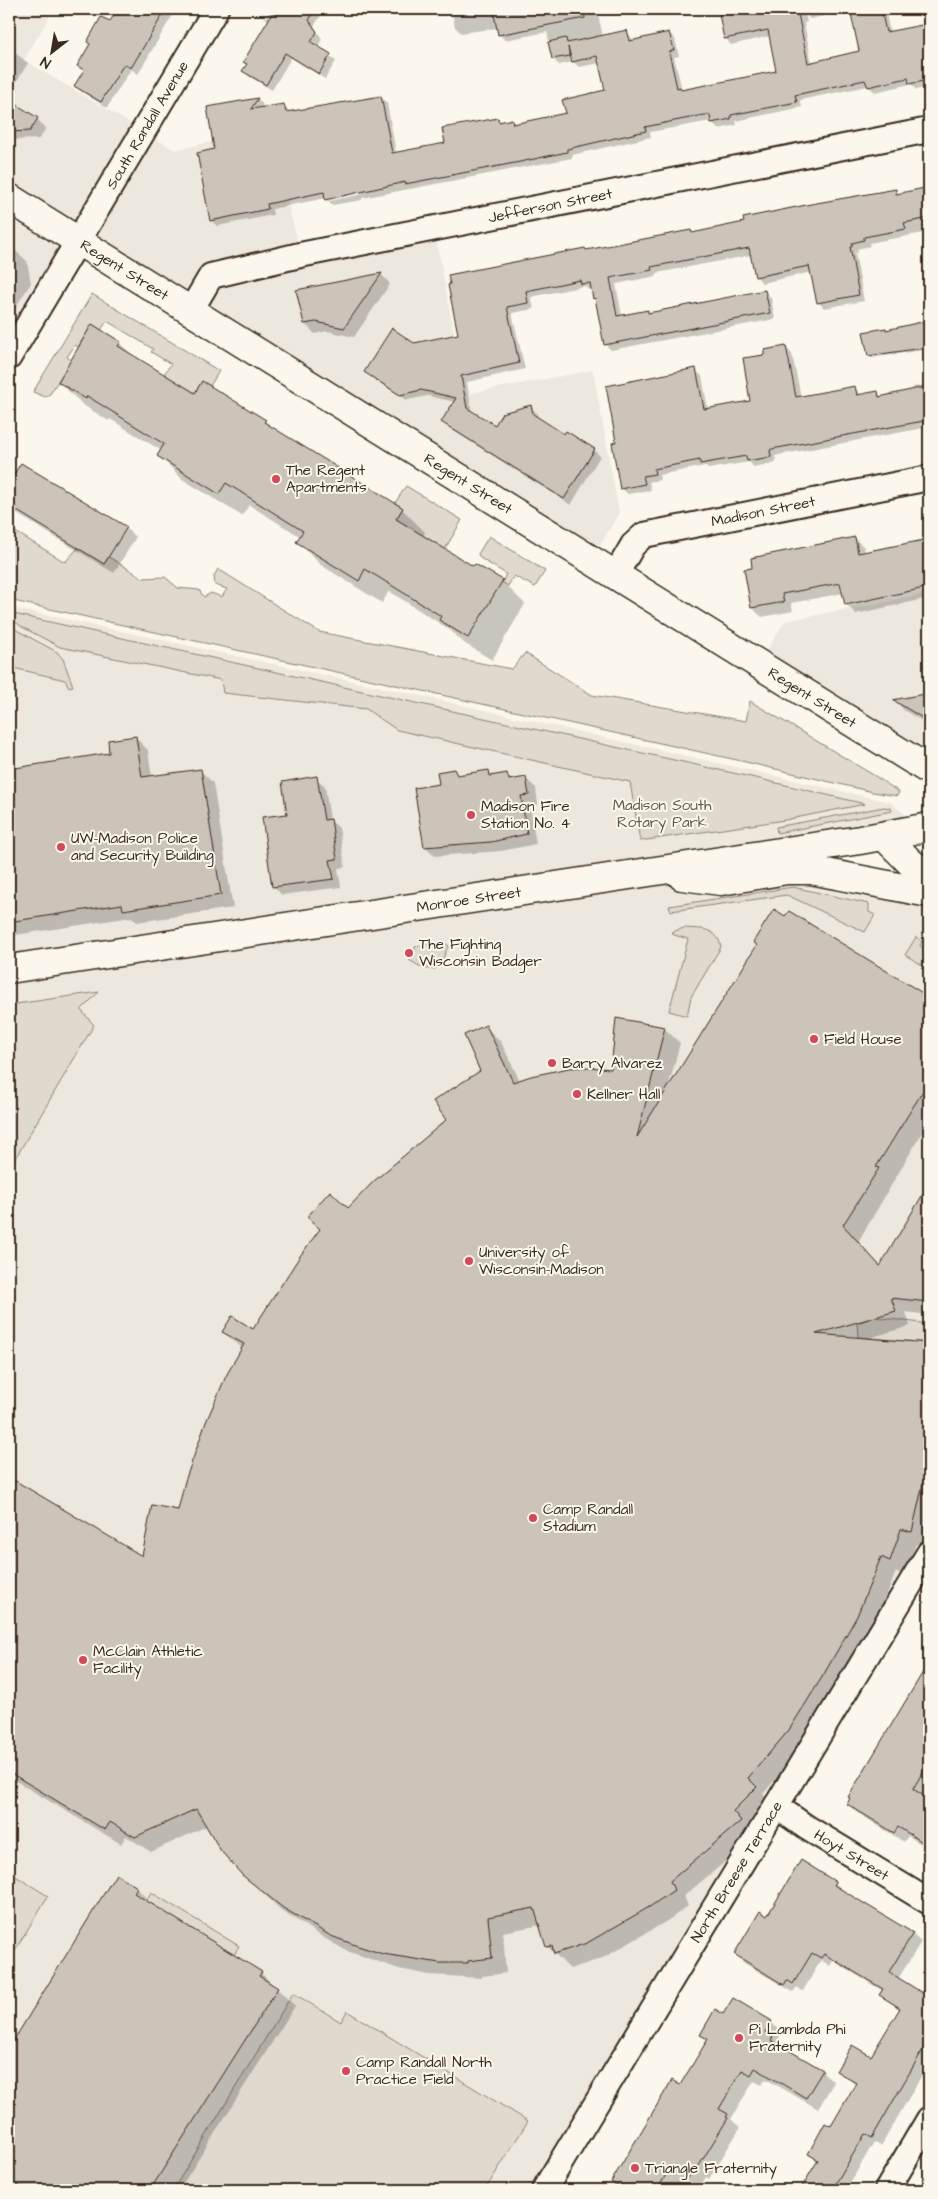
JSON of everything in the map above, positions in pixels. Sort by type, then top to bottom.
[{"type":"main road","name":"Regent Street","points":[[9,198],[929,770]]},
{"type":"main road","name":"Monroe Street","points":[[9,969],[884,836],[929,827]]},
{"type":"main road","points":[[884,836],[912,864],[929,873]]},
{"type":"main road","points":[[651,871],[721,881],[787,870],[811,870],[929,892]]},
{"type":"street","name":"South Randall Avenue","points":[[9,358],[216,9]]},
{"type":"street","name":"Jefferson Street","points":[[191,310],[212,276],[300,255],[929,130]]},
{"type":"street","name":"Madison Street","points":[[616,574],[633,545],[644,535],[929,478]]},
{"type":"street","name":"North Breese Terrace","points":[[544,2190],[929,1553]]},
{"type":"street","name":"Hoyt Street","points":[[776,1806],[806,1827],[929,1902]]},
{"type":"street","points":[[887,2190],[929,2120]]},
{"type":"shaded area","points":[[9,9],[54,9],[24,60],[175,150],[269,129],[301,255],[434,229],[466,394],[593,370],[619,513],[592,559],[78,240],[9,357]]},
{"type":"shaded area","points":[[929,593],[929,770],[759,663],[785,621]]},
{"type":"shaded area","name":"University of Wisconsin-Madison","points":[[9,607],[413,694],[890,802],[922,829],[787,870],[929,893],[929,1553],[544,2190],[9,2190]]},
{"type":"green space","points":[[92,294],[219,371],[210,386],[202,381],[195,393],[164,374],[171,364],[151,352],[153,349],[107,321],[101,330],[92,324],[78,347],[75,345],[67,357],[71,360],[50,394],[45,397],[33,392]]},
{"type":"green space","points":[[406,486],[462,520],[445,549],[396,519],[403,508],[395,503]]},
{"type":"green space","points":[[9,528],[65,562],[78,548],[104,564],[109,557],[143,578],[165,577],[178,588],[199,590],[204,597],[211,593],[222,597],[227,589],[215,585],[214,576],[218,569],[319,632],[512,669],[525,653],[592,695],[746,721],[750,701],[899,792],[897,796],[873,792],[737,760],[9,600]]},
{"type":"green space","points":[[489,536],[545,571],[535,587],[514,576],[508,586],[502,582],[506,574],[480,558],[478,554]]},
{"type":"green space","name":"Madison South Rotary Park","points":[[9,613],[760,779],[865,804],[785,820],[640,841],[630,782],[397,730],[366,709],[223,693],[221,680],[60,647],[22,627],[9,617]]},
{"type":"green space","points":[[9,626],[57,652],[63,659],[73,686],[69,687],[65,680],[9,667]]},
{"type":"green space","points":[[884,807],[891,808],[892,811],[777,833],[776,827]]},
{"type":"green space","points":[[793,887],[869,904],[869,912],[875,915],[865,932],[787,895],[671,911],[669,906]]},
{"type":"green space","points":[[684,928],[702,929],[712,932],[719,940],[721,947],[691,997],[687,1016],[669,1011],[688,939],[674,935],[672,932]]},
{"type":"green space","points":[[916,937],[922,941],[920,946],[929,952],[929,969],[905,955]]},
{"type":"green space","points":[[443,942],[449,946],[439,966],[436,968],[427,969],[409,960],[414,954],[415,947]]},
{"type":"green space","points":[[99,992],[81,1010],[94,1025],[9,1169],[9,1005]]},
{"type":"green space","points":[[875,1317],[929,1324],[929,1343],[858,1337],[857,1323]]},
{"type":"green space","points":[[9,1872],[48,1896],[9,1960]]},
{"type":"green space","points":[[151,1892],[239,1946],[234,1955],[146,1901]]},
{"type":"green space","name":"Camp Randall North Practice Field","points":[[293,1993],[341,2022],[347,2011],[528,2121],[485,2190],[173,2190]]},
{"type":"building","points":[[118,9],[166,9],[131,68],[124,64],[101,102],[74,86],[84,70],[77,66],[90,44],[87,42],[101,17],[110,21]]},
{"type":"building","points":[[275,9],[316,9],[309,20],[317,32],[311,42],[331,54],[319,74],[285,53],[266,85],[242,71],[247,64],[243,62]]},
{"type":"building","points":[[493,9],[584,9],[585,18],[498,35]]},
{"type":"building","points":[[746,9],[797,9],[808,63],[859,51],[850,9],[881,9],[886,32],[927,24],[929,34],[929,80],[909,84],[908,78],[868,87],[865,80],[795,95],[797,102],[731,115],[731,119],[711,123],[710,115],[704,115],[645,127],[646,131],[567,149],[567,152],[405,184],[405,182],[325,200],[324,192],[267,204],[268,209],[210,221],[197,153],[214,149],[207,107],[258,98],[251,109],[284,104],[286,112],[381,96],[392,153],[445,143],[442,128],[498,118],[499,122],[512,119],[513,124],[566,113],[562,100],[605,90],[597,56],[572,62],[568,47],[570,56],[552,59],[548,42],[566,38],[567,43],[627,30],[630,41],[669,32],[674,50],[669,52],[677,88],[680,87],[681,90],[776,71],[768,30],[724,39],[719,14]]},
{"type":"building","points":[[9,100],[38,118],[30,131],[9,132]]},
{"type":"building","points":[[929,187],[929,218],[904,223],[906,229],[864,237],[864,240],[852,243],[852,247],[850,247],[859,295],[817,303],[809,266],[755,277],[749,248],[651,267],[652,270],[610,278],[617,316],[648,310],[648,313],[765,290],[770,313],[604,345],[595,298],[593,299],[590,283],[581,284],[580,280],[526,291],[528,303],[507,307],[519,363],[461,376],[467,408],[495,425],[502,413],[531,405],[533,414],[564,434],[566,431],[595,449],[564,499],[441,422],[456,398],[421,390],[400,395],[364,372],[392,328],[414,343],[458,334],[448,285],[450,284],[448,275],[585,248],[586,250],[691,230],[692,233],[744,222],[743,218],[811,204],[896,189],[896,194]]},
{"type":"building","points":[[382,273],[344,328],[316,322],[304,324],[296,290]]},
{"type":"building","points":[[926,321],[929,347],[868,356],[863,332],[886,328],[886,330]]},
{"type":"building","name":"The Regent Apartments","points":[[92,324],[121,342],[118,346],[195,393],[202,381],[266,420],[264,422],[403,508],[396,519],[473,566],[475,564],[503,580],[468,638],[439,620],[441,616],[365,569],[359,581],[296,542],[303,531],[226,483],[219,494],[157,456],[164,444],[87,396],[86,399],[58,382]]},
{"type":"building","points":[[786,346],[796,397],[855,386],[857,395],[878,391],[879,397],[924,387],[924,391],[929,390],[929,420],[772,449],[770,450],[771,457],[747,461],[746,456],[700,464],[700,460],[654,469],[655,474],[643,476],[645,484],[620,489],[612,443],[616,442],[606,386],[696,368],[704,409],[750,401],[743,358],[764,355],[764,350]]},
{"type":"building","points":[[21,463],[127,527],[104,564],[9,506],[9,482]]},
{"type":"building","points":[[855,537],[858,553],[929,539],[929,587],[845,605],[840,583],[782,594],[784,602],[751,608],[744,569],[752,568],[751,558]]},
{"type":"building","points":[[929,693],[929,722],[893,700]]},
{"type":"building","points":[[136,736],[142,777],[201,769],[221,895],[123,910],[122,904],[9,922],[9,769],[109,753],[108,740]]},
{"type":"building","name":"Madison Fire Station No. 4","points":[[454,769],[457,775],[489,770],[490,776],[507,773],[509,780],[526,777],[529,795],[521,796],[527,834],[491,842],[424,847],[414,788],[439,784],[437,772]]},
{"type":"building","points":[[317,776],[324,820],[331,819],[337,859],[330,860],[334,879],[272,887],[262,817],[287,814],[282,782]]},
{"type":"building","name":"Camp Randall Stadium","points":[[774,909],[785,916],[789,911],[929,997],[929,1081],[876,1167],[879,1168],[843,1225],[880,1266],[929,1184],[929,1302],[891,1298],[896,1311],[816,1334],[929,1343],[929,1457],[912,1532],[901,1529],[890,1561],[881,1557],[857,1616],[824,1674],[789,1730],[748,1778],[757,1787],[733,1811],[741,1821],[670,1881],[674,1890],[651,1906],[587,1943],[554,1954],[552,1946],[546,1947],[534,1908],[488,1917],[492,1958],[468,1961],[468,1963],[440,1963],[383,1954],[358,1946],[331,1936],[283,1908],[242,1875],[221,1851],[196,1809],[135,1837],[110,1822],[105,1830],[9,1772],[9,1477],[142,1556],[152,1505],[178,1510],[185,1481],[206,1422],[226,1376],[244,1344],[222,1332],[232,1316],[253,1329],[300,1256],[320,1229],[307,1217],[330,1191],[348,1208],[374,1181],[446,1120],[433,1101],[480,1071],[464,1035],[486,1025],[513,1082],[569,1068],[611,1069],[616,1018],[665,1027],[637,1137],[757,945],[753,942]]},
{"type":"building","points":[[929,1662],[929,1761],[913,1789],[929,1799],[929,1846],[898,1827],[894,1833],[847,1804],[850,1798],[848,1797]]},
{"type":"building","points":[[801,1860],[836,1882],[834,1885],[913,1933],[889,1972],[929,1997],[929,2039],[872,2138],[865,2134],[832,2190],[800,2190],[818,2160],[808,2154],[825,2123],[831,2126],[856,2083],[836,2071],[852,2045],[871,2056],[900,2008],[879,1995],[883,1989],[824,1954],[821,1958],[812,1953],[793,1984],[787,1980],[784,1985],[734,1954],[760,1911],[767,1916]]},
{"type":"building","points":[[116,1874],[137,1887],[134,1893],[262,1972],[259,1976],[278,1988],[150,2190],[25,2190],[9,2180],[9,2048]]},
{"type":"building","points":[[733,1998],[772,2021],[765,2032],[773,2037],[771,2040],[823,2070],[806,2098],[755,2068],[751,2075],[742,2070],[719,2109],[728,2114],[726,2117],[728,2118],[697,2169],[694,2167],[688,2178],[670,2168],[657,2190],[625,2190],[611,2182],[672,2080],[680,2085],[708,2039],[700,2035],[715,2009],[723,2014]]},
{"type":"place","name":"The Regent Apartments","points":[[276,479]]},
{"type":"place","name":"Madison Fire Station No. 4","points":[[471,815]]},
{"type":"place","name":"UW-Madison Police and Security Building","points":[[61,847]]},
{"type":"place","name":"The Fighting Wisconsin Badger","points":[[409,953]]},
{"type":"place","name":"Field House","points":[[814,1039]]},
{"type":"place","name":"Barry Alvarez","points":[[552,1063]]},
{"type":"place","name":"Kellner Hall","points":[[577,1094]]},
{"type":"place","name":"University of Wisconsin-Madison","points":[[469,1261]]},
{"type":"place","name":"Camp Randall Stadium","points":[[533,1518]]},
{"type":"place","name":"McClain Athletic Facility","points":[[83,1660]]},
{"type":"place","name":"Pi Lambda Phi Fraternity","points":[[739,2038]]},
{"type":"place","name":"Camp Randall North Practice Field","points":[[346,2071]]},
{"type":"place","name":"Triangle Fraternity","points":[[635,2168]]}]
